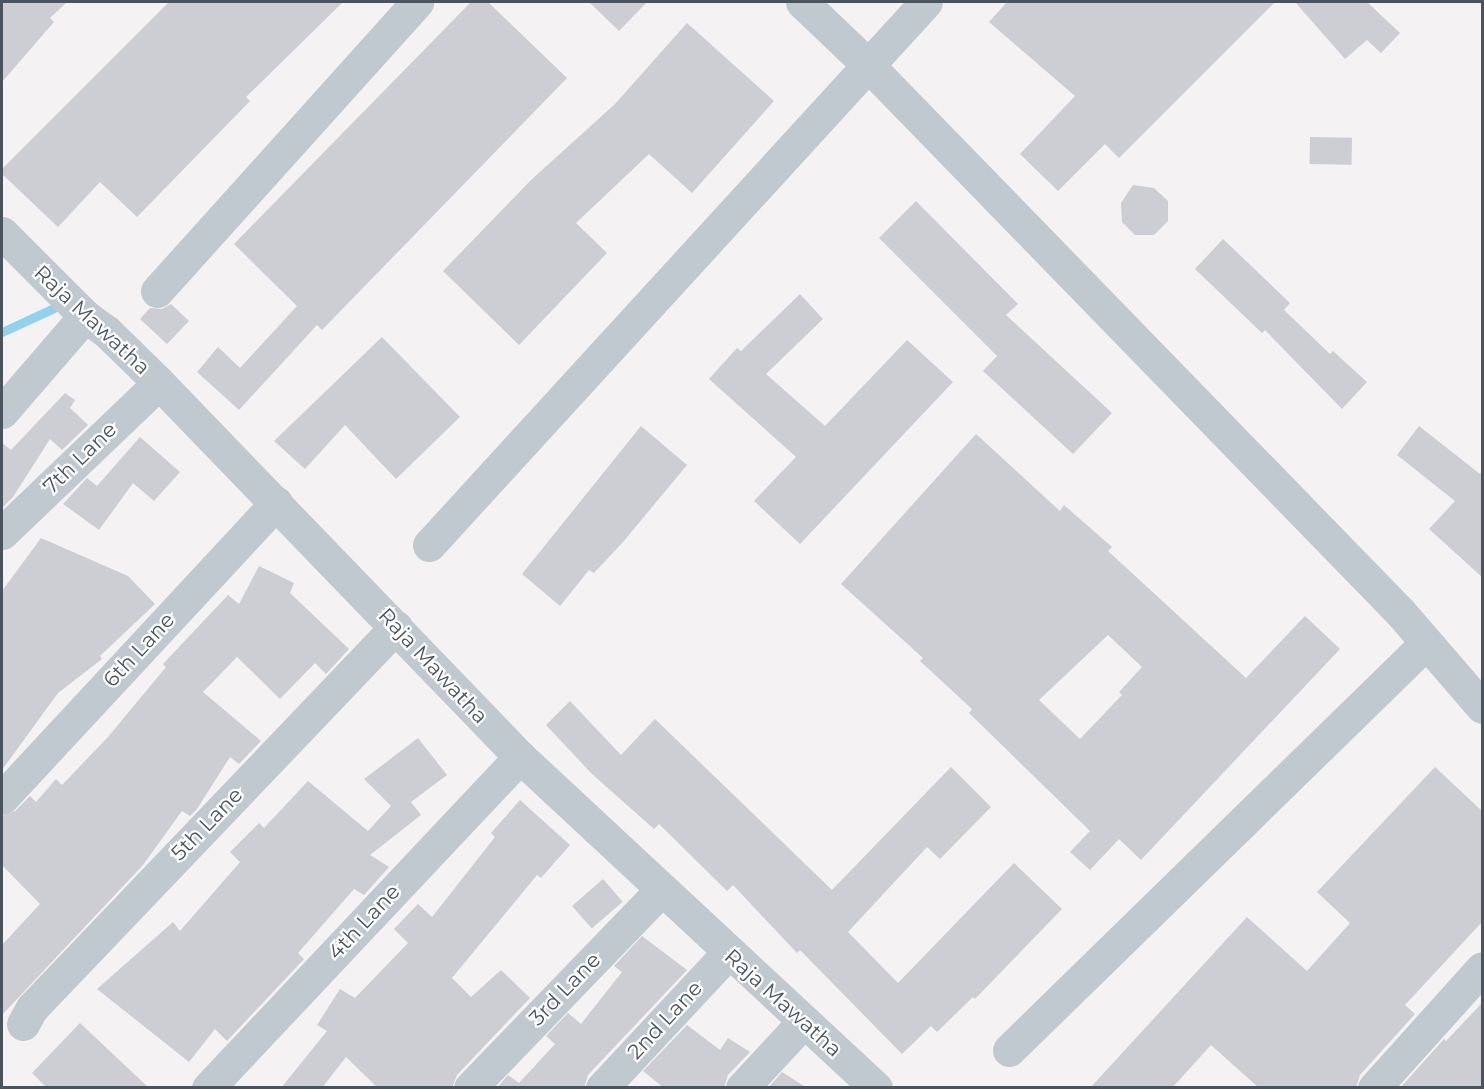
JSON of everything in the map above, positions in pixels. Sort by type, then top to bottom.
[{"type":"street","points":[[157,291],[417,2]]},
{"type":"street","points":[[802,2],[867,63],[1393,604],[1425,644],[1482,707]]},
{"type":"street","points":[[429,545],[867,63],[926,2]]},
{"type":"street","name":"Raja Mawatha","points":[[2,233],[85,316],[107,332],[159,383],[520,757],[660,891],[876,1088]]},
{"type":"street","points":[[2,412],[85,316]]},
{"type":"street","name":"7th Lane","points":[[2,533],[159,383]]},
{"type":"street","name":"6th Lane","points":[[2,798],[276,503]]},
{"type":"street","name":"5th Lane","points":[[23,1024],[32,1008],[396,627]]},
{"type":"street","points":[[1009,1050],[1425,644]]},
{"type":"street","name":"4th Lane","points":[[208,1088],[520,757]]},
{"type":"street","name":"3rd Lane","points":[[470,1088],[660,891]]},
{"type":"street","name":"2nd Lane","points":[[602,1088],[728,953]]},
{"type":"street","points":[[1374,1088],[1482,968]]},
{"type":"street","points":[[742,1088],[804,1021]]},
{"type":"building","points":[[2,2],[67,2],[50,18],[54,22],[2,82]]},
{"type":"building","points":[[169,2],[343,2],[246,97],[250,101],[137,217],[100,182],[58,227],[2,174],[2,169]]},
{"type":"building","points":[[471,2],[488,2],[567,78],[322,330],[317,325],[239,410],[197,372],[218,347],[240,368],[297,306],[234,244]]},
{"type":"building","points":[[589,2],[647,2],[619,31]]},
{"type":"building","points":[[1007,2],[1275,2],[1119,158],[1105,144],[1058,191],[1020,154],[1075,96],[989,22]]},
{"type":"building","points":[[1295,2],[1367,2],[1400,33],[1381,53],[1367,40],[1345,59]]},
{"type":"building","points":[[687,23],[774,101],[692,193],[649,154],[576,223],[607,253],[519,345],[443,271],[531,180],[615,104]]},
{"type":"building","points":[[1310,137],[1352,138],[1352,165],[1310,164]]},
{"type":"building","points":[[1133,185],[1154,188],[1168,201],[1168,221],[1154,235],[1135,235],[1122,222],[1121,203]]},
{"type":"building","points":[[916,201],[1018,304],[1006,315],[1112,413],[1073,454],[983,371],[997,356],[879,238]]},
{"type":"building","points":[[1223,239],[1290,303],[1284,310],[1330,354],[1333,351],[1367,382],[1342,409],[1265,330],[1262,333],[1195,269]]},
{"type":"building","points":[[800,294],[823,319],[766,374],[825,426],[907,340],[953,382],[800,544],[754,501],[796,457],[709,379],[737,348],[741,351]]},
{"type":"building","points":[[171,304],[189,321],[167,344],[140,319],[150,308],[162,309]]},
{"type":"building","points":[[382,337],[460,417],[396,479],[345,425],[305,469],[274,441]]},
{"type":"building","points":[[65,393],[75,400],[70,408],[88,425],[62,450],[50,439],[13,497],[2,508],[2,443],[11,450]]},
{"type":"building","points":[[641,426],[687,465],[623,542],[594,573],[589,570],[560,606],[522,574]]},
{"type":"building","points":[[1419,426],[1480,474],[1482,471],[1482,577],[1429,529],[1455,501],[1397,455]]},
{"type":"building","points":[[976,434],[1060,511],[1064,505],[1112,547],[1108,551],[1246,678],[1305,616],[1340,649],[1141,860],[1119,839],[1090,870],[1070,852],[1090,831],[969,713],[972,709],[920,661],[923,658],[841,584]],"holes":[[[1108,635],[1142,667],[1119,692],[1122,695],[1080,739],[1039,700]]]},
{"type":"building","points":[[140,437],[180,472],[154,501],[133,483],[99,530],[63,504],[87,478],[97,486]]},
{"type":"building","points":[[41,538],[128,576],[155,604],[100,656],[102,659],[58,693],[2,770],[2,591]]},
{"type":"building","points":[[259,566],[294,583],[290,593],[349,649],[326,674],[315,663],[280,699],[237,657],[203,692],[261,741],[239,764],[230,757],[197,809],[190,816],[182,811],[143,865],[2,1015],[2,945],[40,904],[2,865],[2,816],[15,811],[30,796],[36,802],[56,779],[62,785],[108,737],[166,667],[163,664],[228,595],[239,604]]},
{"type":"building","points":[[570,701],[621,755],[655,719],[832,890],[951,767],[991,807],[940,859],[927,847],[848,932],[898,983],[1014,863],[1062,909],[975,999],[973,997],[937,1032],[931,1026],[902,1054],[800,950],[797,953],[733,885],[727,891],[659,824],[654,829],[592,774],[546,725]]},
{"type":"building","points":[[418,738],[447,775],[411,802],[421,815],[370,855],[389,867],[364,895],[354,889],[298,953],[304,959],[227,1041],[215,1029],[189,1062],[97,989],[173,922],[180,931],[240,862],[230,852],[259,823],[264,828],[308,781],[368,831],[391,806],[364,779]]},
{"type":"building","points":[[1435,767],[1482,811],[1482,922],[1405,1005],[1415,1014],[1360,1075],[1356,1088],[1259,1088],[1211,1045],[1172,1088],[1090,1088],[1247,917],[1307,971],[1350,923],[1317,892]]},
{"type":"building","points":[[520,800],[570,845],[541,878],[537,875],[452,978],[471,997],[501,970],[530,998],[457,1075],[452,1088],[378,1088],[346,1057],[322,1088],[281,1088],[327,1031],[317,1025],[340,989],[355,998],[408,943],[394,929],[418,904],[432,917],[495,837],[491,833]]},
{"type":"building","points":[[603,879],[623,902],[592,929],[572,906]]},
{"type":"building","points":[[642,936],[687,970],[588,1075],[584,1088],[497,1088],[508,1075],[519,1083],[555,1044],[546,1036],[568,1013],[581,1024],[622,972],[614,966]]},
{"type":"building","points":[[1482,1003],[1482,1088],[1400,1088],[1444,1039],[1446,1041]]},
{"type":"building","points":[[80,1023],[149,1088],[47,1088],[32,1073]]},
{"type":"building","points":[[687,1025],[720,1050],[728,1038],[750,1052],[728,1075],[724,1088],[664,1088],[643,1071]]},
{"type":"building","points":[[782,1072],[807,1088],[768,1088]]},
{"type":"waterway","points":[[2,332],[54,308]]}]
